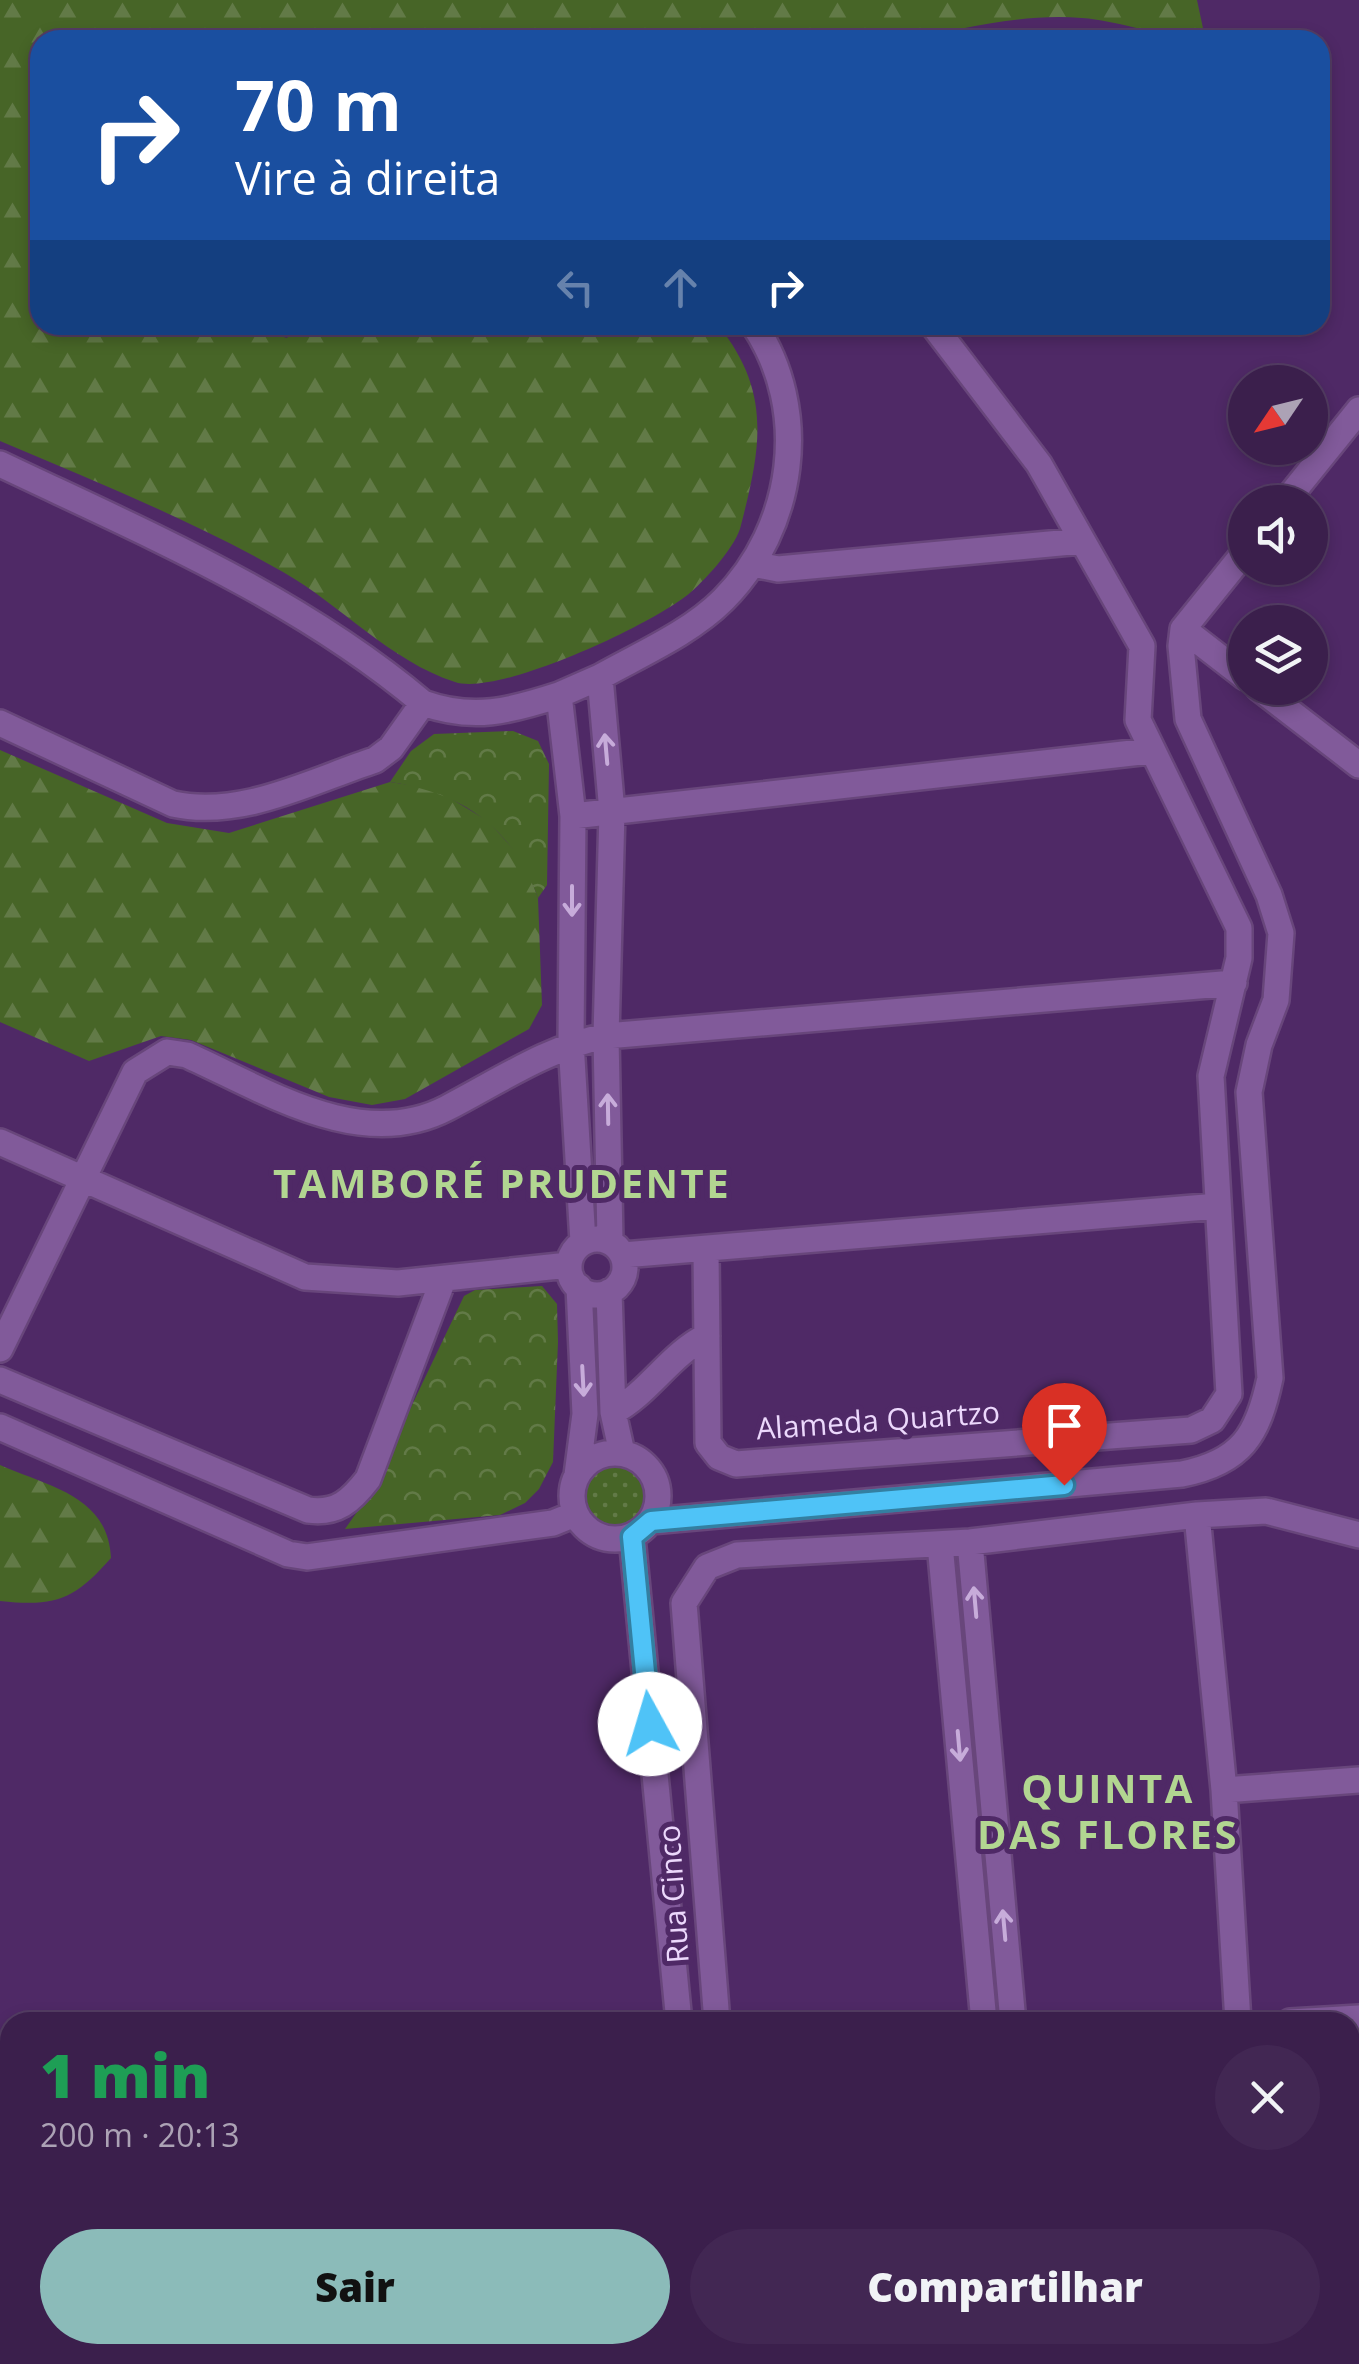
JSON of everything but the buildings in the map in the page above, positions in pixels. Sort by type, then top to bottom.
[{"type":"street","points":[[0,464],[234,575],[320,628],[423,703],[474,716],[508,712],[600,677],[694,623],[723,600],[753,564],[778,514],[789,462],[787,400],[761,335]]},
{"type":"street","points":[[583,1242],[617,1248],[706,1250],[1218,1206],[1211,1076],[1234,983],[1239,928],[1150,751],[1137,706],[1142,646],[1039,464],[941,335]]},
{"type":"street","points":[[1298,485],[1359,410]]},
{"type":"street","points":[[753,564],[778,570],[1082,541]]},
{"type":"street","points":[[559,695],[573,816],[571,1042],[583,1242],[574,1276],[584,1414],[572,1488],[575,1514],[593,1534],[605,1539],[641,1529],[1215,1468],[1252,1434],[1263,1413],[1270,1378],[1250,1092],[1259,1045],[1276,1000],[1281,933],[1269,896],[1188,719],[1183,629],[1228,573]]},
{"type":"street","points":[[1183,629],[1228,664]]},
{"type":"street","points":[[0,1142],[305,1277],[398,1283],[574,1276],[593,1294],[609,1292],[624,1276],[617,1248],[606,1036],[612,812],[600,677]]},
{"type":"street","points":[[0,722],[173,804],[192,808],[252,804],[375,760],[392,748],[423,703]]},
{"type":"street","points":[[1281,705],[1359,765]]},
{"type":"street","points":[[573,816],[1150,751]]},
{"type":"street","points":[[0,1349],[135,1072],[167,1052],[187,1055],[306,1108],[370,1124],[442,1110],[571,1042],[606,1036],[1234,983]]},
{"type":"street","name":"Alameda Quartzo","points":[[706,1250],[708,1443],[719,1457],[736,1464],[1191,1430],[1212,1420],[1229,1394],[1218,1206]]},
{"type":"street","points":[[0,1380],[308,1510],[325,1512],[353,1499],[368,1479],[443,1280]]},
{"type":"street","points":[[609,1292],[612,1412],[622,1454]]},
{"type":"street","points":[[612,1412],[631,1402],[692,1344],[707,1336]]},
{"type":"street","points":[[0,1427],[288,1554],[307,1557],[552,1523],[575,1514]]},
{"type":"street","points":[[577,1475],[596,1457],[622,1454],[636,1458],[655,1480],[659,1494],[641,1529],[678,2012]]},
{"type":"street","points":[[983,2012],[940,1544],[1266,1511],[1359,1535]]},
{"type":"street","points":[[1198,1515],[1224,1790],[1237,2012]]},
{"type":"street","points":[[970,1542],[1012,2012]]},
{"type":"street","name":"Rua Cinco","points":[[715,2012],[684,1604],[693,1584],[707,1567],[736,1555],[940,1544]]},
{"type":"street","points":[[1224,1790],[1359,1780]]},
{"type":"green space","points":[[0,0],[1197,0],[1203,30],[1148,30],[1060,17],[956,30],[30,30],[30,335],[725,335],[747,374],[757,421],[753,470],[734,542],[698,586],[673,605],[612,638],[539,668],[476,684],[455,682],[431,673],[387,647],[283,572],[143,502],[0,441]]},
{"type":"green space","points":[[513,731],[538,741],[549,764],[547,885],[538,898],[514,851],[482,818],[440,795],[390,782],[411,751],[434,734]]},
{"type":"green space","points":[[0,750],[167,823],[229,833],[390,782],[435,789],[488,821],[524,861],[538,898],[542,1005],[529,1029],[405,1099],[372,1105],[329,1097],[191,1040],[161,1036],[89,1061],[0,1022]]},
{"type":"green space","points":[[542,1286],[557,1304],[558,1342],[553,1462],[539,1489],[525,1503],[500,1515],[345,1529],[369,1495],[464,1296],[475,1290]]},
{"type":"green space","points":[[615,1462],[639,1472],[649,1496],[639,1520],[615,1530],[591,1520],[581,1496],[591,1472]]},
{"type":"green space","points":[[0,1465],[73,1496],[99,1520],[111,1558],[74,1592],[36,1603],[0,1601]]},
{"type":"district","name":"TAMBORÉ PRUDENTE","points":[[502,1184]]},
{"type":"district","name":"QUINTA DAS FLORES","points":[[1108,1812]]},
{"type":"route","points":[[650,1724],[632,1537],[651,1521],[1064,1485]]}]
